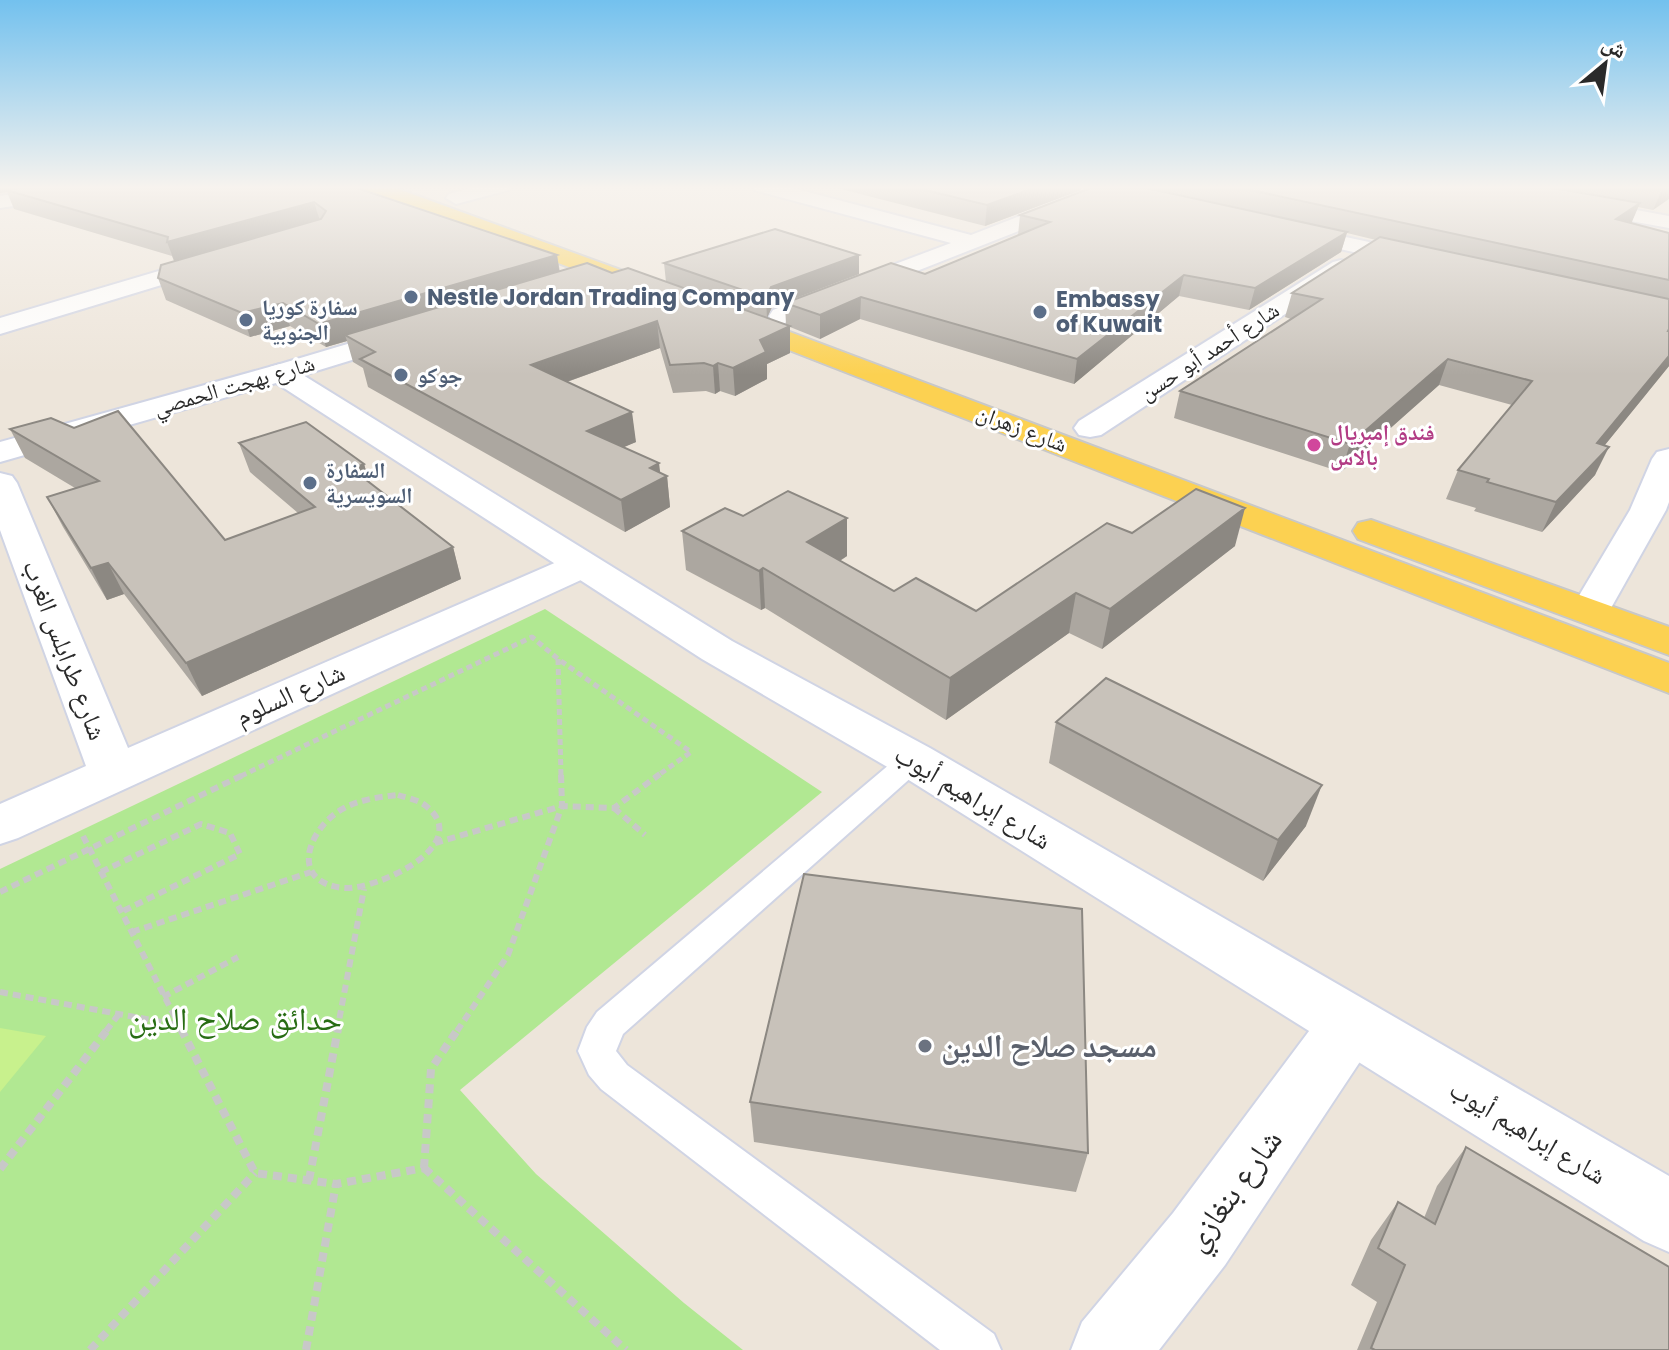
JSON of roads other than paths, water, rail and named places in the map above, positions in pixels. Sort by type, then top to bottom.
[{"type":"main road","points":[[540,249],[604,273],[660,282],[580,249]]},
{"type":"main road","name":"شارع زهران","points":[[1179,460],[782,316],[717,302],[1669,679]]},
{"type":"main road","points":[[1342,520],[1669,642]]},
{"type":"main road","points":[[1435,587],[1497,632],[1669,709]]},
{"type":"main road","points":[[1534,590],[1597,599],[1669,621]]},
{"type":"street","points":[[782,316],[956,249]]},
{"type":"street","name":"شارع أحمد أبو حسن","points":[[1090,428],[1367,249]]},
{"type":"street","points":[[1373,249],[1444,265]]},
{"type":"street","points":[[0,326],[242,254]]},
{"type":"street","points":[[561,286],[604,273]]},
{"type":"street","name":"شارع بهجت الحمصي","points":[[0,452],[430,328]]},
{"type":"street","name":"شارع إبراهيم أيوب","points":[[280,373],[717,650],[913,760],[1349,1026],[1669,1216]]},
{"type":"street","points":[[1597,599],[1648,510],[1669,459]]},
{"type":"street","name":"شارع طرابلس الغرب","points":[[0,483],[113,772]]},
{"type":"street","name":"شارع السلوم","points":[[0,825],[580,566]]},
{"type":"street","name":"شارع بنغازي","points":[[1110,1350],[1199,1239],[1349,1026]]},
{"type":"lane","points":[[913,760],[610,1023],[599,1035],[596,1050],[599,1063],[614,1077],[978,1350]]},
{"type":"place","name":"Nestle Jordan Trading Company","points":[[411,297]]},
{"type":"place","name":"Embassy of Kuwait","points":[[1040,312]]},
{"type":"place","name":"سفارة كوريا الجنوبية","points":[[246,320]]},
{"type":"place","name":"جوكو","points":[[401,375]]},
{"type":"place","name":"فندق إمبريال بالاس","points":[[1314,445]]},
{"type":"place","name":"السفارة السويسرية","points":[[310,483]]},
{"type":"place","name":"مسجد صلاح الدين","points":[[925,1046]]},
{"type":"park label","name":"حدائق صلاح الدين","points":[[235,1019]]}]
